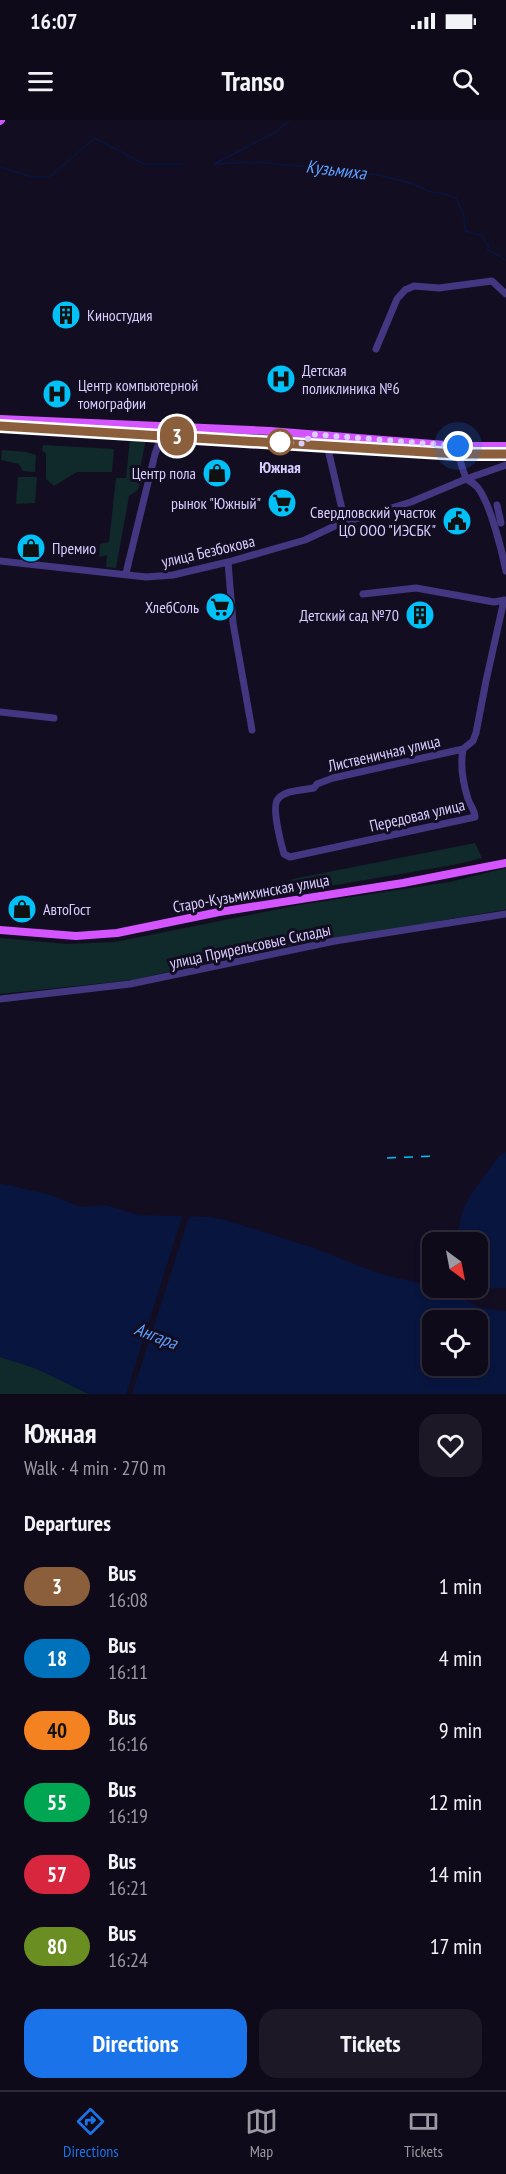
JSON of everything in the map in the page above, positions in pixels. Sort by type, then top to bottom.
[{"type":"main road","points":[[0,419],[330,435],[458,446],[506,446]]},
{"type":"main road","points":[[0,426],[458,454],[506,454]]},
{"type":"main road","points":[[307,444],[309,434]]},
{"type":"main road","name":"Старо-Кузьмихинская улица","points":[[0,930],[76,936],[117,933],[219,912],[423,879],[506,863]]},
{"type":"street","points":[[376,349],[397,299],[405,290],[414,286],[439,288],[492,281],[506,294]]},
{"type":"street","points":[[126,573],[162,435],[167,426]]},
{"type":"street","points":[[330,435],[327,445],[345,522]]},
{"type":"street","points":[[332,462],[339,446]]},
{"type":"street","points":[[458,454],[466,479],[477,487],[482,495],[506,571]]},
{"type":"street","name":"улица Безбокова","points":[[0,561],[146,577],[173,575],[305,540],[345,522],[411,502],[506,465]]},
{"type":"street","points":[[497,505],[501,523]]},
{"type":"street","points":[[228,562],[232,623],[252,730]]},
{"type":"street","points":[[128,563],[136,572],[146,577]]},
{"type":"street","points":[[363,594],[416,588],[494,602],[505,600],[476,733],[473,741],[463,749]]},
{"type":"street","points":[[0,712],[54,718]]},
{"type":"street","name":"Лиственичная улица","points":[[284,854],[275,806],[279,798],[285,794],[314,788],[322,781],[333,778],[463,749]]},
{"type":"street","name":"Передовая улица","points":[[284,854],[290,857],[475,817],[468,801],[460,763],[463,749]]},
{"type":"street","name":"улица Прирельсовые Склады","points":[[0,999],[130,984],[335,941],[506,914]]},
{"type":"green space","points":[[136,435],[146,440],[141,464],[144,470],[138,490],[129,496],[116,568],[106,567],[107,555],[99,557],[100,544],[109,542],[116,478],[126,478],[130,438]]},
{"type":"green space","points":[[43,445],[114,449],[112,472],[77,472],[54,486],[46,479],[46,454],[42,450]]},
{"type":"green space","points":[[2,450],[36,455],[35,472],[23,471],[19,464],[1,460]]},
{"type":"green space","points":[[18,477],[37,477],[35,503],[16,504]]},
{"type":"green space","points":[[475,843],[482,858],[230,903],[237,898],[272,889],[293,879]]},
{"type":"green space","points":[[506,868],[506,909],[504,910],[238,955],[133,980],[0,994],[0,938],[67,944],[115,942],[299,905],[450,882]]},
{"type":"green space","points":[[0,1357],[35,1368],[89,1394],[0,1394]]},
{"type":"water","points":[[506,1152],[506,1288],[493,1289],[488,1287],[488,1232],[443,1232],[445,1229],[459,1228],[462,1212],[471,1194],[499,1156]]},
{"type":"water","name":"Ангара","points":[[0,1183],[51,1195],[80,1207],[105,1205],[138,1215],[210,1217],[225,1220],[314,1248],[377,1273],[422,1284],[422,1298],[461,1298],[481,1308],[506,1311],[506,1394],[89,1394],[35,1368],[0,1357]]},
{"type":"pier","points":[[183,1214],[190,1214],[132,1394],[126,1394]]},
{"type":"waterway","name":"Кузьмиха","points":[[216,163],[276,132],[290,120]]},
{"type":"waterway","name":"Кузьмиха","points":[[0,167],[32,177],[49,177],[95,138],[144,164],[184,164]]},
{"type":"waterway","name":"Кузьмиха","points":[[214,164],[260,162],[378,175],[441,193],[456,198],[464,215],[465,231],[482,236],[489,247],[487,249],[506,260]]},
{"type":"railway","points":[[387,1158],[434,1156]]},
{"type":"bus line","name":"3","points":[[0,426],[458,454],[506,454]]},
{"type":"place","name":"Киностудия","points":[[66,315]]},
{"type":"place","name":"Детская поликлиника №6","points":[[281,379]]},
{"type":"place","name":"Центр компьютерной томографии","points":[[57,394]]},
{"type":"place","name":"Южная","points":[[280,442]]},
{"type":"place","name":"Центр пола","points":[[217,473]]},
{"type":"place","name":"рынок \"Южный\"","points":[[282,503]]},
{"type":"place","name":"Свердловский участок ЦО ООО \"ИЭСБК\"","points":[[457,521]]},
{"type":"place","name":"Премио","points":[[31,548]]},
{"type":"place","name":"ХлебСоль","points":[[220,607]]},
{"type":"place","name":"Детский сад №70","points":[[420,615]]},
{"type":"place","name":"АвтоГост","points":[[22,909]]},
{"type":"route","points":[[280,442],[307,444],[309,434],[458,446]]}]
